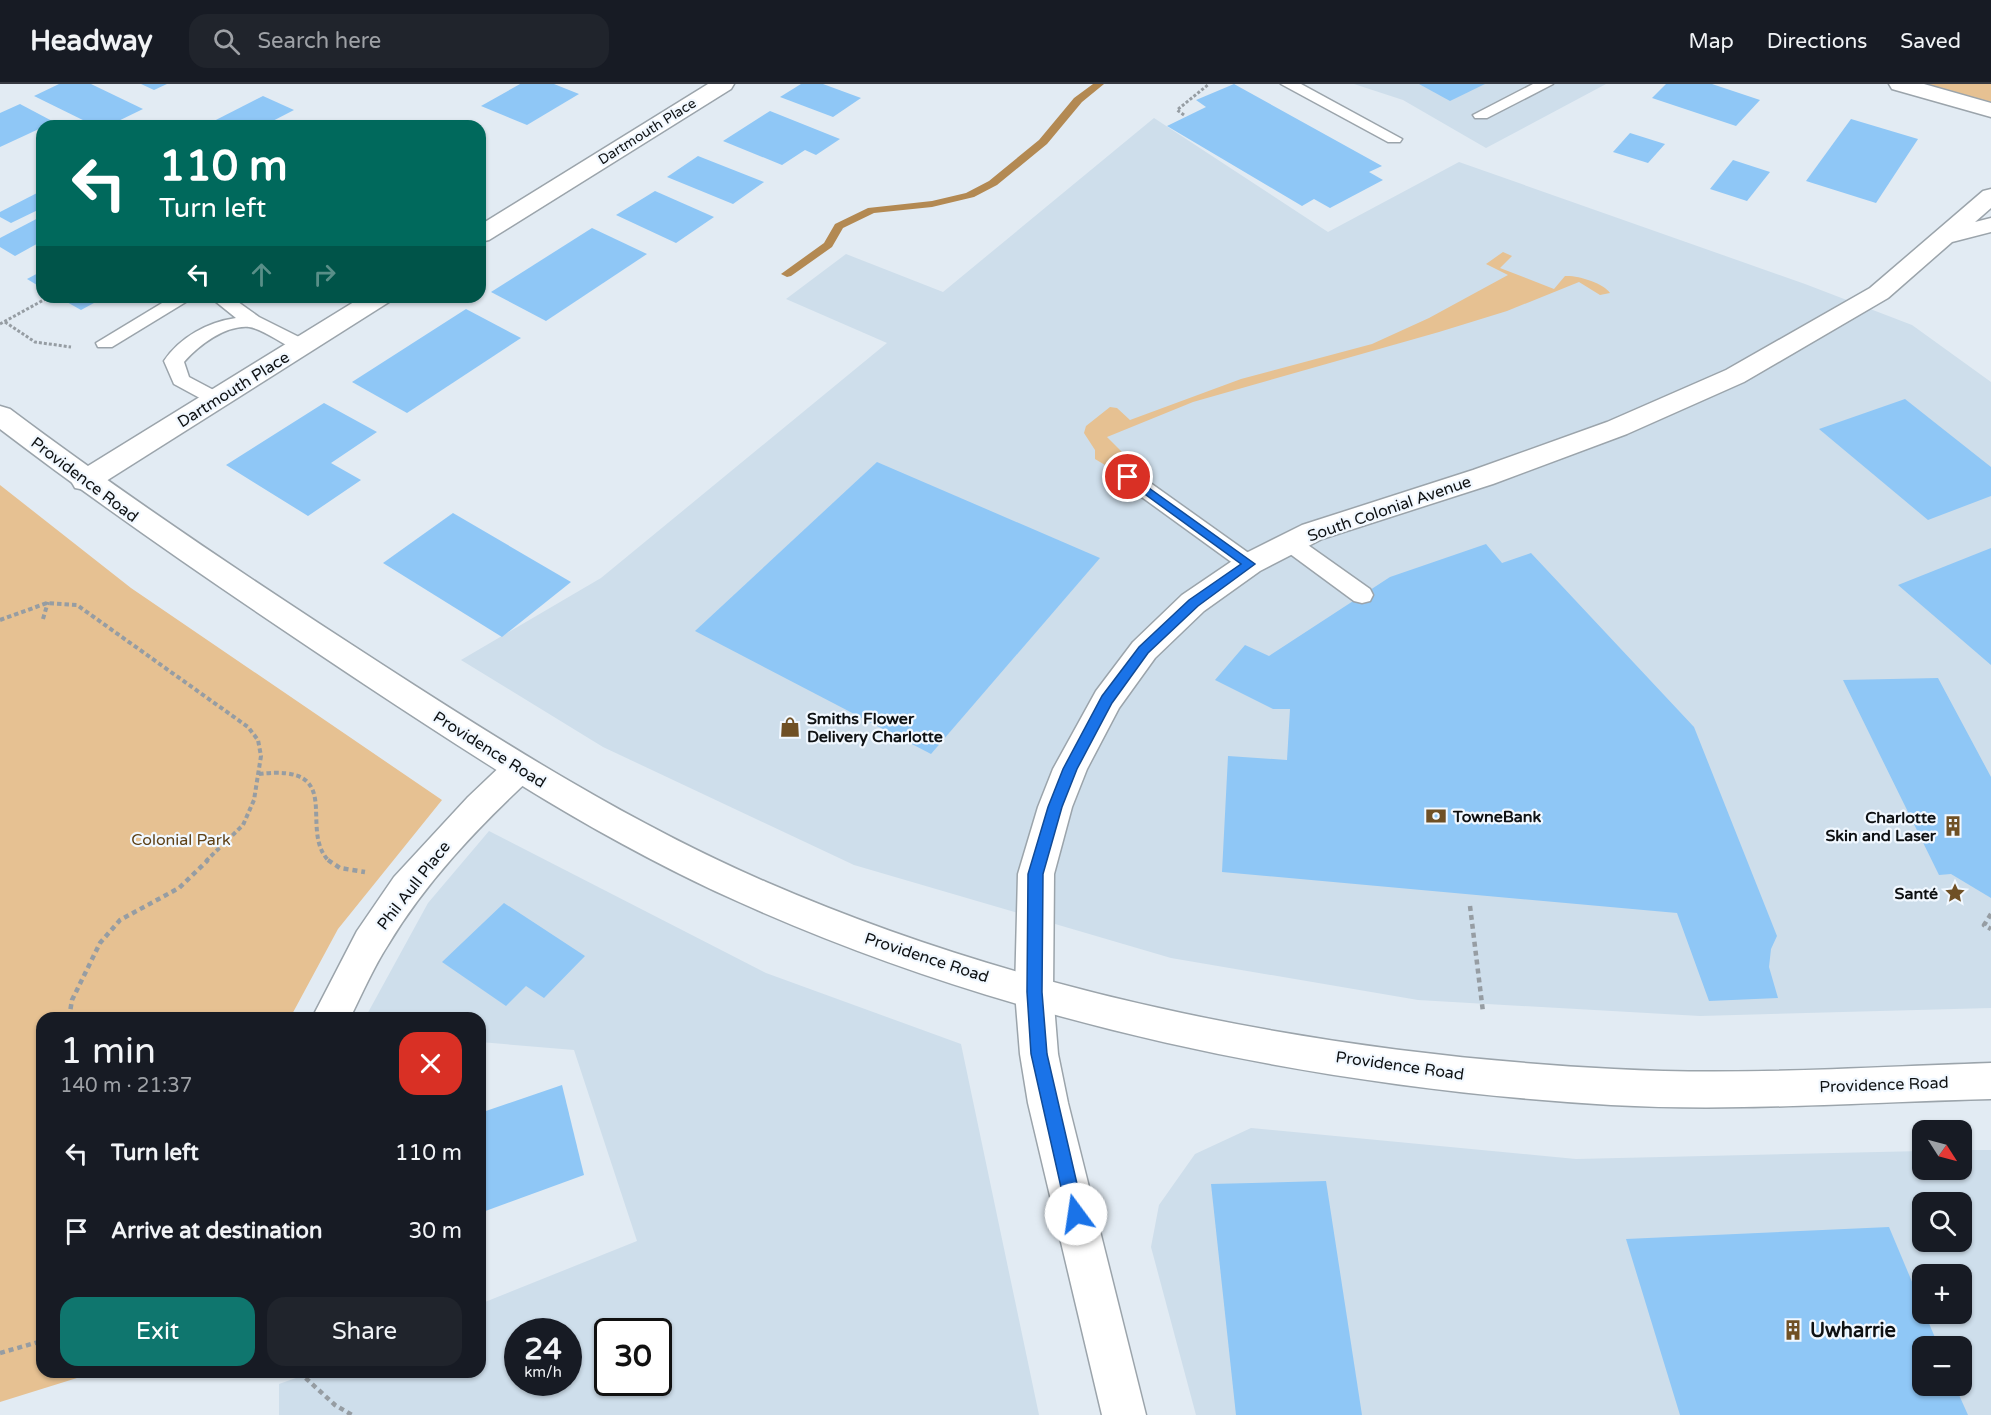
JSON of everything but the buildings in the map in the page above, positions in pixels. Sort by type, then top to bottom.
[{"type":"street","name":"Dartmouth Place","points":[[486,231],[723,84]]},
{"type":"street","points":[[1900,84],[1991,110]]},
{"type":"street","name":"South Colonial Avenue","points":[[1124,1415],[1048,1102],[1039,1054],[1034,992],[1036,874],[1055,807],[1070,769],[1107,700],[1144,650],[1193,603],[1249,564],[1312,532],[1483,477],[1617,428],[1735,376],[1880,293],[1991,196]]},
{"type":"street","name":"South Colonial Avenue","points":[[1943,237],[1991,225]]},
{"type":"street","name":"Dartmouth Place","points":[[85,481],[370,303]]},
{"type":"street","name":"Providence Road","points":[[0,416],[147,525],[519,769],[606,820],[680,857],[824,922],[904,952],[1034,992],[1242,1041],[1426,1071],[1612,1087],[1706,1089],[1991,1081]]},
{"type":"street","name":"Phil Aull Place","points":[[334,1012],[376,933],[418,875],[479,805],[519,769]]},
{"type":"lane","points":[[1289,84],[1394,139]]},
{"type":"lane","points":[[1481,115],[1545,84]]},
{"type":"lane","points":[[105,343],[175,303]]},
{"type":"lane","points":[[227,303],[252,321],[302,346]]},
{"type":"lane","points":[[216,399],[181,380],[174,361],[191,342],[226,325],[252,321]]},
{"type":"lane","points":[[1128,477],[1249,564]]},
{"type":"lane","points":[[1290,543],[1362,595]]},
{"type":"path","points":[[1184,115],[1177,110],[1209,84]]},
{"type":"path","points":[[0,324],[38,303]]},
{"type":"path","points":[[5,322],[25,340],[40,346],[97,346],[105,343]]},
{"type":"path","points":[[0,620],[25,608],[49,602],[66,601],[77,605],[248,727],[258,740],[259,774],[254,800],[243,825],[179,888],[120,920],[100,943],[72,1000],[70,1012]]},
{"type":"path","points":[[43,619],[49,602]]},
{"type":"path","points":[[259,774],[291,773],[308,783],[317,803],[323,855],[333,865],[356,871],[418,875]]},
{"type":"path","points":[[1470,906],[1483,1012]]},
{"type":"path","points":[[1991,914],[1984,925],[1991,929]]},
{"type":"path","points":[[0,1353],[36,1343]]},
{"type":"path","points":[[306,1378],[335,1405],[352,1415]]},
{"type":"shaded area","points":[[1354,84],[1606,84],[1486,148],[1403,100]]},
{"type":"shaded area","points":[[1154,118],[1328,232],[1459,162],[1805,284],[1912,325],[1991,382],[1991,1008],[1700,1016],[1418,1000],[1171,958],[854,865],[603,747],[461,660],[601,578],[887,343],[786,299],[846,254],[943,292]]},
{"type":"shaded area","points":[[489,831],[766,973],[961,1044],[1039,1415],[279,1415],[279,1384],[296,1378],[486,1378],[486,1302],[637,1241],[574,1050],[486,1043],[486,1012],[368,1012],[428,903]]},
{"type":"shaded area","points":[[1251,1128],[1576,1159],[1912,1151],[1912,1180],[1972,1180],[1972,1150],[1991,1150],[1991,1415],[1196,1415],[1151,1247],[1159,1205],[1195,1154]]},
{"type":"green space","points":[[1922,84],[1991,84],[1991,102]]},
{"type":"green space","points":[[1503,252],[1512,256],[1500,268],[1554,289],[1565,276],[1570,276],[1596,283],[1610,293],[1600,295],[1579,282],[1507,311],[1193,402],[1107,437],[1129,459],[1129,463],[1124,467],[1105,465],[1095,459],[1095,450],[1084,433],[1086,426],[1110,407],[1117,408],[1130,420],[1241,379],[1372,344],[1429,318],[1508,275],[1486,264]]},
{"type":"green space","name":"Colonial Park","points":[[0,485],[131,588],[442,800],[338,929],[293,1012],[36,1012],[36,1378],[77,1378],[0,1402]]},
{"type":"waterway","points":[[787,274],[828,245],[839,226],[872,210],[932,204],[970,195],[993,183],[1043,142],[1078,100],[1099,84]]},
{"type":"place","name":"Smiths Flower Delivery Charlotte","points":[[790,727]]},
{"type":"place","name":"TowneBank","points":[[1436,816]]},
{"type":"place","name":"Charlotte Skin and Laser","points":[[1953,826]]},
{"type":"place","name":"Santé","points":[[1955,893]]},
{"type":"place","name":"Uwharrie","points":[[1793,1330]]},
{"type":"route","points":[[1076,1214],[1048,1102],[1039,1054],[1034,992],[1036,874],[1055,807],[1070,769],[1107,700],[1144,650],[1193,603],[1249,564],[1128,477]]}]
